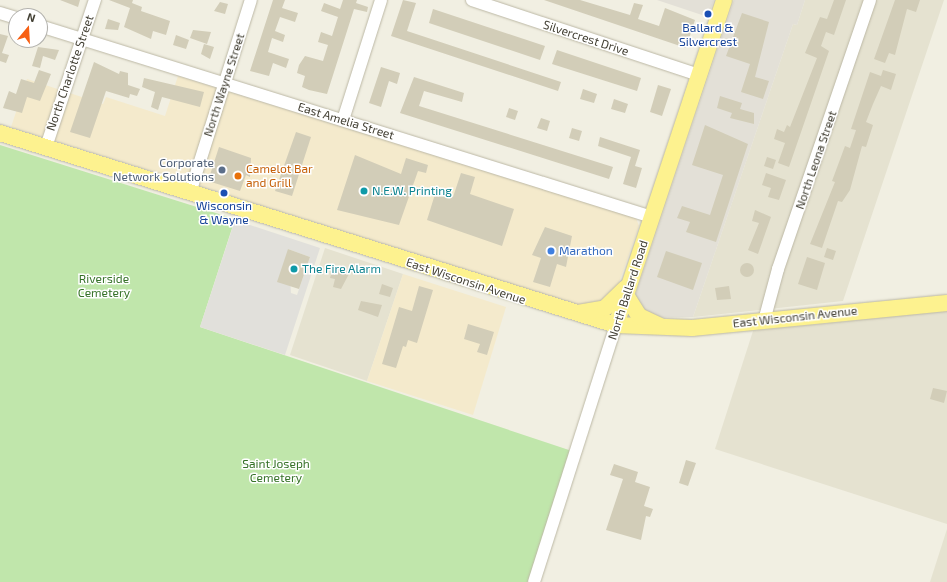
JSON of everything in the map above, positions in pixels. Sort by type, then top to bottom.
[{"type":"main road","name":"North Ballard Road","points":[[616,325],[724,0]]},
{"type":"main road","name":"East Wisconsin Avenue","points":[[0,133],[569,313],[616,325],[665,329],[947,303]]},
{"type":"main road","points":[[569,313],[606,308],[627,290],[639,316],[665,329]]},
{"type":"street","name":"North Charlotte Street","points":[[46,147],[95,0]]},
{"type":"street","name":"North Wayne Street","points":[[190,193],[251,0]]},
{"type":"street","points":[[343,120],[380,0]]},
{"type":"street","name":"Silvercrest Drive","points":[[472,0],[489,3],[699,75]]},
{"type":"street","name":"North Leona Street","points":[[764,321],[774,282],[870,0]]},
{"type":"street","name":"East Amelia Street","points":[[48,29],[652,217]]},
{"type":"street","name":"North Ballard Road","points":[[534,582],[616,325]]},
{"type":"shaded area","points":[[657,0],[714,0],[708,17]]},
{"type":"shaded area","points":[[734,0],[805,0],[797,25],[793,24],[693,317],[651,318],[636,300],[636,293]]},
{"type":"shaded area","points":[[805,0],[944,0],[843,301],[693,317],[793,24],[797,25]]},
{"type":"shaded area","points":[[178,76],[636,218],[639,226],[616,291],[588,308],[11,127],[27,79],[103,104],[106,97],[165,116]]},
{"type":"shaded area","points":[[235,220],[320,248],[285,355],[200,327]],"holes":[[[288,249],[310,257],[297,295],[291,293]]]},
{"type":"shaded area","points":[[325,248],[403,274],[367,381],[290,355]]},
{"type":"shaded area","points":[[403,274],[506,307],[473,415],[367,381]]},
{"type":"shaded area","points":[[947,311],[947,524],[715,449],[753,331]]},
{"type":"shaded area","points":[[947,529],[947,582],[930,582]]},
{"type":"green space","points":[[0,145],[235,219],[200,327],[575,452],[534,582],[0,582]]},
{"type":"building","points":[[60,0],[80,0],[78,7]]},
{"type":"building","points":[[109,0],[133,0],[132,3],[142,7],[141,11],[170,21],[166,35],[153,31],[151,39],[124,27],[130,8]]},
{"type":"building","points":[[273,0],[285,0],[282,8],[298,13],[295,22],[280,17],[275,31],[285,35],[283,42],[272,38],[268,52],[289,59],[286,68],[273,63],[269,76],[250,71]]},
{"type":"building","points":[[343,0],[357,0],[356,3],[368,7],[367,12],[354,9],[327,94],[309,90],[302,87],[305,76],[297,73],[299,65],[305,56],[323,61],[328,45],[318,42],[321,32],[332,36],[338,17],[321,11],[324,3],[340,9]]},
{"type":"building","points":[[403,0],[416,3],[407,31],[561,82],[558,91],[391,36]]},
{"type":"building","points":[[544,0],[580,0],[630,15],[634,3],[643,5],[638,19],[659,26],[665,8],[695,20],[686,48]]},
{"type":"building","points":[[834,0],[846,0],[834,35],[826,32],[821,46],[829,51],[789,167],[778,163],[785,143],[774,139],[777,129],[784,132],[787,125],[790,127],[817,58],[805,53],[820,17],[827,19]]},
{"type":"building","points":[[895,0],[920,0],[916,12],[907,9],[895,55],[889,53],[885,63],[874,59]]},
{"type":"building","points":[[220,2],[228,4],[225,14],[214,11]]},
{"type":"building","points":[[433,9],[545,46],[540,60],[429,23]]},
{"type":"building","points":[[742,13],[769,22],[755,77],[769,81],[763,99],[741,92],[750,64],[726,56]]},
{"type":"building","points":[[108,19],[120,23],[118,30],[105,29]]},
{"type":"building","points":[[193,30],[211,32],[207,44],[190,38]]},
{"type":"building","points":[[0,34],[8,36],[2,53],[9,55],[6,63],[0,61]]},
{"type":"building","points":[[176,35],[189,40],[186,49],[173,45]]},
{"type":"building","points":[[204,44],[214,47],[210,59],[201,54]]},
{"type":"building","points":[[38,48],[59,50],[55,60],[43,56],[40,68],[32,66]]},
{"type":"building","points":[[557,50],[641,78],[637,91],[552,64]]},
{"type":"building","points":[[94,62],[119,74],[120,71],[128,73],[128,85],[140,89],[137,96],[130,94],[129,98],[106,91],[90,138],[70,132]]},
{"type":"building","points":[[381,67],[400,73],[397,84],[389,81],[381,107],[369,103]]},
{"type":"building","points":[[39,70],[51,74],[40,101],[27,97],[22,113],[3,108],[9,91],[16,94],[21,79],[34,83]]},
{"type":"building","points":[[883,70],[896,74],[891,90],[881,86],[873,104],[866,122],[873,125],[866,147],[862,146],[850,190],[842,202],[838,201],[822,248],[810,244],[835,182],[832,181],[845,146],[850,148],[856,130],[851,129],[870,72],[881,76]]},
{"type":"building","points":[[414,77],[464,93],[462,102],[424,91],[419,106],[613,167],[609,179],[400,113]]},
{"type":"building","points":[[144,78],[204,92],[200,107],[162,97],[158,110],[151,107],[155,92],[142,87]]},
{"type":"building","points":[[658,85],[671,89],[662,116],[650,112]]},
{"type":"building","points":[[583,89],[597,94],[594,103],[580,99]]},
{"type":"building","points":[[720,96],[742,103],[740,109],[754,113],[754,124],[730,118],[732,113],[717,108]]},
{"type":"building","points":[[614,99],[628,104],[625,113],[611,109]]},
{"type":"building","points":[[509,108],[518,111],[515,120],[506,117]]},
{"type":"building","points":[[541,118],[550,121],[547,131],[537,128]]},
{"type":"building","points":[[705,125],[748,144],[716,242],[686,232],[690,222],[677,218],[682,206],[710,215],[723,175],[692,165]]},
{"type":"building","points":[[572,128],[582,131],[579,141],[569,138]]},
{"type":"building","points":[[296,132],[311,137],[292,196],[275,191]]},
{"type":"building","points":[[600,137],[640,150],[635,166],[642,168],[636,188],[623,184],[631,157],[598,146]]},
{"type":"building","points":[[219,147],[251,158],[250,177],[246,175],[240,191],[208,181]]},
{"type":"building","points":[[355,155],[401,174],[406,158],[428,165],[426,173],[418,171],[399,225],[337,210]]},
{"type":"building","points":[[767,157],[776,160],[773,169],[764,166]]},
{"type":"building","points":[[461,173],[475,177],[470,194],[514,209],[502,246],[427,220],[436,191],[453,197]]},
{"type":"building","points":[[766,173],[786,180],[779,200],[768,197],[771,188],[762,185]]},
{"type":"building","points":[[755,210],[771,217],[758,254],[748,250],[759,223],[752,221]]},
{"type":"building","points":[[545,227],[572,236],[566,267],[557,264],[550,287],[533,282],[541,258],[532,255]]},
{"type":"building","points":[[827,248],[836,251],[833,260],[824,257]]},
{"type":"building","name":"The Fire Alarm","points":[[288,249],[310,257],[299,289],[277,282]]},
{"type":"building","points":[[666,251],[702,263],[693,290],[657,277]]},
{"type":"building","points":[[807,257],[825,263],[817,290],[798,284]]},
{"type":"building","points":[[744,263],[750,263],[754,267],[754,273],[750,277],[744,277],[740,273],[740,267]]},
{"type":"building","points":[[333,267],[350,272],[341,289],[333,287],[335,279],[330,278]]},
{"type":"building","points":[[382,284],[393,288],[390,297],[379,294]]},
{"type":"building","points":[[419,286],[433,290],[417,343],[408,340],[406,347],[403,346],[396,368],[382,364],[399,307],[412,311]]},
{"type":"building","points":[[729,286],[731,299],[717,300],[715,288]]},
{"type":"building","points":[[361,301],[382,305],[378,317],[358,310]]},
{"type":"building","points":[[468,324],[494,332],[487,355],[477,352],[480,344],[464,339]]},
{"type":"building","points":[[933,388],[947,391],[944,403],[930,399]]},
{"type":"building","points":[[686,460],[696,463],[688,486],[679,483]]},
{"type":"building","points":[[614,464],[638,472],[635,482],[650,487],[644,506],[653,509],[650,517],[646,516],[641,540],[606,530],[623,479],[610,475]]},
{"type":"place","name":"Ballard & Silvercrest","points":[[708,14]]},
{"type":"place","name":"Corporate Network Solutions","points":[[222,170]]},
{"type":"place","name":"Camelot Bar and Grill","points":[[238,176]]},
{"type":"place","name":"N.E.W. Printing","points":[[364,191]]},
{"type":"place","name":"Wisconsin & Wayne","points":[[224,193]]},
{"type":"place","name":"Marathon","points":[[551,251]]},
{"type":"place","name":"The Fire Alarm","points":[[294,269]]},
{"type":"park label","name":"Riverside Cemetery","points":[[104,286]]},
{"type":"park label","name":"Saint Joseph Cemetery","points":[[276,471]]}]
